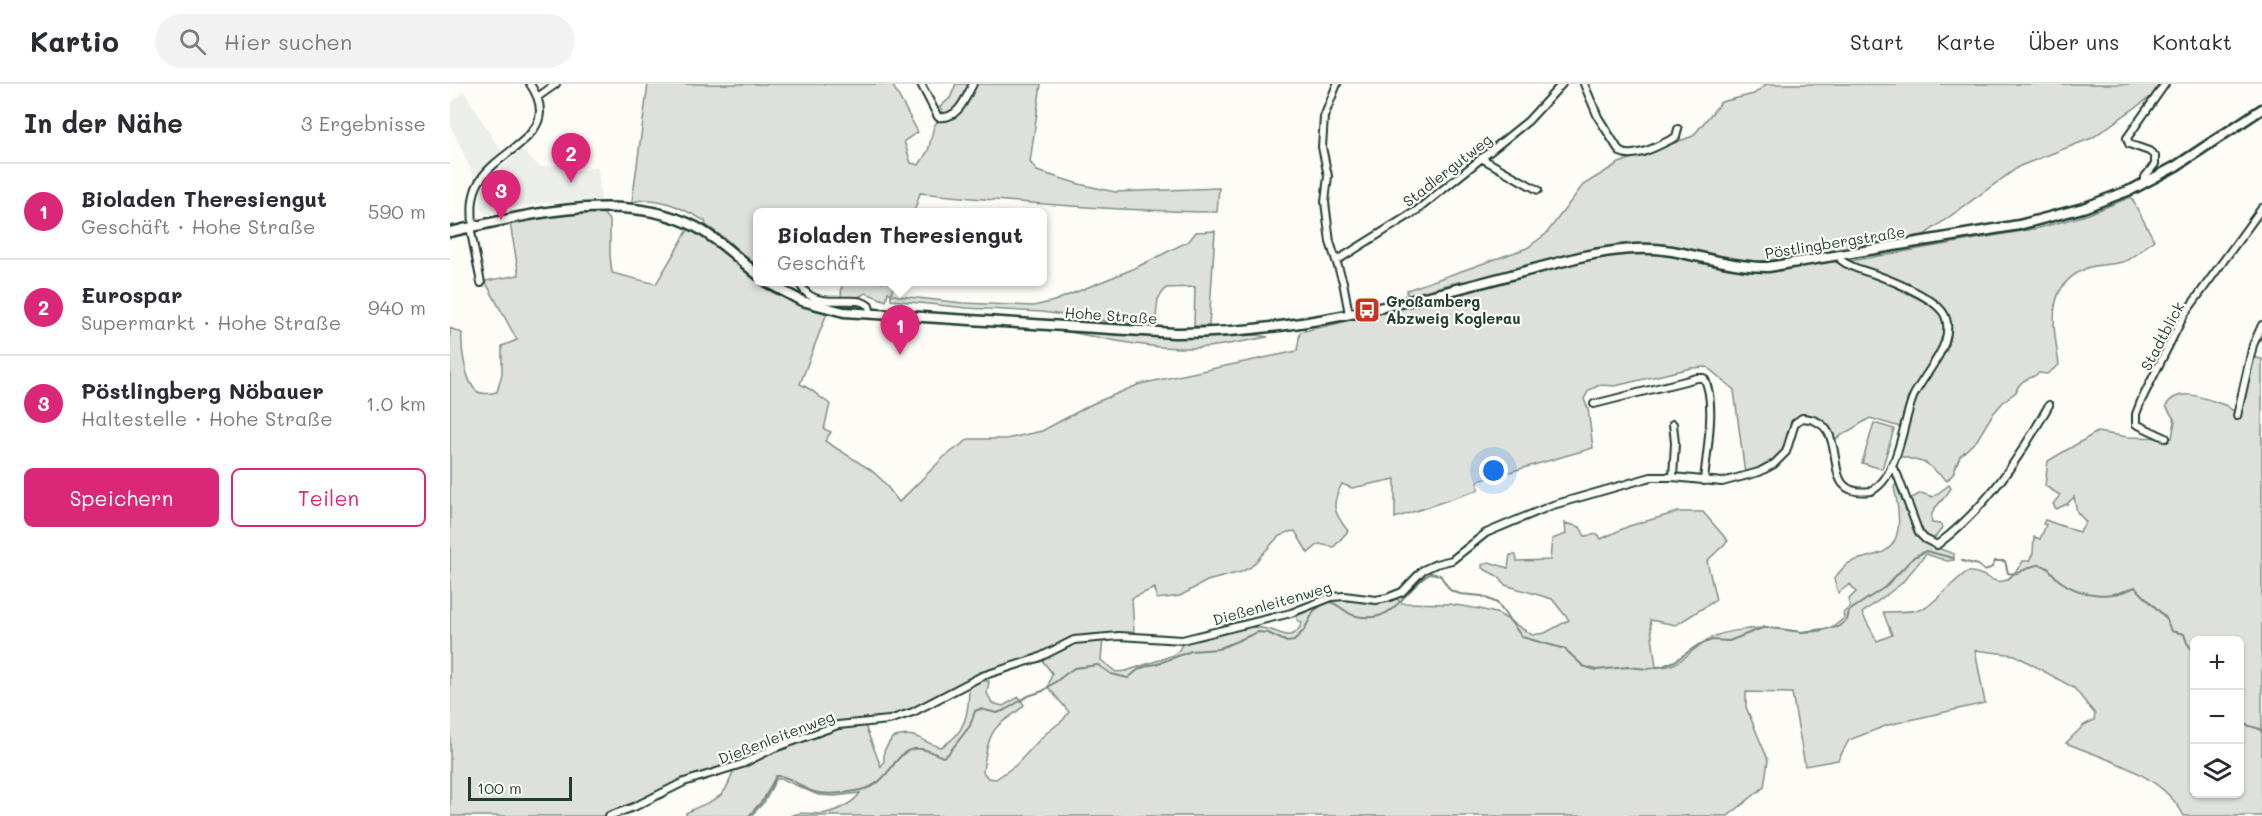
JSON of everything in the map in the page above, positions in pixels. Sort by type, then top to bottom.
[{"type":"main road","name":"Pöstlingbergstraße","points":[[1349,314],[1616,250],[1658,249],[1757,267],[1780,266],[2038,221],[2083,208],[2145,183],[2206,148],[2262,109]]},
{"type":"main road","points":[[450,232],[554,212],[613,208],[642,210],[671,217],[696,227],[720,243],[753,271]]},
{"type":"main road","name":"Hohe Straße","points":[[772,286],[788,296],[821,308],[871,314],[1197,333],[1278,327],[1349,314]]},
{"type":"street","points":[[481,283],[472,227],[472,201],[480,180],[532,132],[539,119],[539,96],[531,84]]},
{"type":"street","points":[[539,96],[556,84]]},
{"type":"street","points":[[921,84],[938,117],[944,118],[960,108],[973,84]]},
{"type":"street","points":[[1337,84],[1324,117],[1322,140],[1328,176],[1325,198],[1330,242],[1343,282],[1349,314]]},
{"type":"street","name":"Stadlergutweg","points":[[1336,261],[1408,217],[1528,121],[1562,84]]},
{"type":"street","points":[[1584,84],[1598,117],[1620,152],[1624,154],[1637,153],[1676,137],[1678,129]]},
{"type":"street","points":[[2145,183],[2145,177],[2155,164],[2155,156],[2150,151],[2129,144],[2127,138],[2165,84]]},
{"type":"street","points":[[1481,158],[1538,190]]},
{"type":"street","name":"Stadtblick","points":[[2166,438],[2136,424],[2136,414],[2141,401],[2184,315],[2262,208]]},
{"type":"street","name":"Dießenleitenweg","points":[[609,816],[634,807],[684,782],[742,764],[772,749],[838,725],[889,720],[907,714],[982,676],[1038,658],[1074,640],[1119,636],[1182,640],[1291,613],[1332,597],[1344,596],[1376,600],[1387,598],[1402,592],[1425,569],[1452,560],[1489,532],[1564,501],[1647,478],[1673,477],[1704,481],[1732,481],[1759,472],[1771,466],[1787,450],[1795,423],[1802,418],[1818,423],[1828,434],[1834,446],[1840,480],[1847,488],[1871,491],[1880,485],[1892,466],[1914,395],[1945,342],[1947,322],[1942,311],[1929,301],[1887,280],[1848,265],[1841,260],[1840,256]]},
{"type":"street","name":"Hohe Straße","points":[[801,286],[814,297],[831,301],[866,303],[871,314]]},
{"type":"street","points":[[2237,416],[2253,345],[2262,325]]},
{"type":"street","points":[[1594,404],[1704,378],[1708,387],[1710,411],[1704,481]]},
{"type":"street","points":[[1892,466],[1919,533],[1937,545],[1971,516],[1991,494],[2025,449],[2049,405]]},
{"type":"street","points":[[1673,424],[1675,447],[1673,477]]},
{"type":"shaded area","points":[[648,84],[892,84],[918,132],[904,141],[911,163],[919,165],[928,151],[934,126],[938,121],[952,117],[962,109],[975,84],[1041,84],[1030,162],[1037,171],[1115,192],[1219,188],[1217,212],[1068,206],[920,193],[915,208],[753,208],[752,263],[727,240],[706,225],[705,221],[688,212],[670,204],[651,200],[632,202]]},
{"type":"shaded area","points":[[956,84],[970,84],[958,107],[945,115],[940,107],[950,98]]},
{"type":"shaded area","points":[[1767,84],[2169,84],[2092,138],[2020,166],[1924,235],[1781,260],[1757,261],[1754,270],[1778,270],[1833,261],[1887,283],[1927,303],[1940,313],[1945,322],[1942,341],[1909,403],[1900,427],[1870,418],[1834,440],[1826,428],[1805,416],[1790,433],[1776,459],[1745,474],[1734,390],[1707,367],[1691,368],[1615,386],[1600,385],[1589,390],[1584,399],[1588,409],[1593,448],[1478,481],[1478,490],[1395,518],[1395,479],[1352,488],[1342,484],[1336,498],[1335,509],[1348,531],[1334,547],[1319,544],[1308,553],[1295,531],[1288,532],[1278,537],[1251,567],[1241,572],[1207,581],[1180,596],[1157,599],[1155,588],[1132,598],[1134,633],[1074,637],[1039,655],[988,670],[913,710],[889,718],[851,720],[838,724],[604,816],[450,816],[450,328],[462,333],[465,365],[474,388],[478,392],[488,394],[497,392],[502,374],[502,346],[517,340],[485,281],[519,275],[510,223],[602,212],[610,221],[612,273],[656,284],[689,228],[753,275],[753,286],[767,286],[806,307],[827,313],[800,384],[830,404],[824,429],[831,432],[825,441],[871,470],[899,502],[944,457],[969,439],[1006,439],[1042,431],[1092,404],[1140,384],[1297,351],[1300,332],[1339,323],[1466,283],[1462,281],[1409,295],[1406,293],[1407,290],[1527,248],[1546,234],[1583,185],[1619,163],[1693,136],[1721,102],[1754,94]]},
{"type":"shaded area","points":[[464,92],[502,153],[475,179],[450,124],[450,104]]},
{"type":"shaded area","points":[[520,150],[541,167],[565,164],[566,173],[598,167],[601,201],[543,203],[484,214],[480,206],[482,188]]},
{"type":"shaded area","points":[[2131,197],[2154,240],[2128,260],[2087,268],[2063,285],[2057,297],[2054,322],[2059,365],[2047,374],[2039,373],[2025,380],[2016,392],[2004,401],[1992,415],[1977,440],[1960,456],[1953,474],[1947,481],[1926,463],[1899,456],[1912,408],[1945,344],[1948,320],[1944,310],[1850,261],[2039,228],[2086,215]]},
{"type":"shaded area","points":[[1215,231],[1209,326],[1194,326],[1195,287],[1166,288],[1158,299],[1155,325],[1120,323],[1042,312],[967,308],[891,300],[891,294],[963,303],[1034,306],[1054,301],[1133,269],[1189,241],[1196,232]]},
{"type":"shaded area","points":[[842,286],[894,286],[891,294],[888,292],[886,301],[866,293],[854,299],[841,299]]},
{"type":"shaded area","points":[[1064,331],[1151,337],[1256,335],[1268,337],[1213,346],[1180,348],[1136,344]]},
{"type":"shaded area","points":[[2252,357],[2262,359],[2262,816],[2184,816],[2175,802],[2148,779],[2116,762],[2066,743],[2084,725],[2094,720],[2095,714],[2074,688],[2015,655],[1975,650],[1985,703],[1888,725],[1849,740],[1838,760],[1805,766],[1792,693],[1746,692],[1746,707],[1768,760],[1764,787],[1728,816],[790,816],[801,813],[831,812],[848,804],[860,793],[835,796],[818,795],[782,779],[776,779],[765,801],[751,816],[686,816],[686,813],[722,794],[734,768],[838,726],[864,723],[881,767],[884,761],[884,751],[892,738],[908,735],[941,747],[956,736],[961,729],[967,713],[969,685],[981,681],[989,681],[987,693],[992,703],[1003,706],[1019,697],[1024,705],[994,730],[989,741],[983,772],[988,778],[996,779],[1016,765],[1069,712],[1048,687],[1052,673],[1041,659],[1074,642],[1103,639],[1101,660],[1116,672],[1126,671],[1174,655],[1183,642],[1232,629],[1256,627],[1292,635],[1302,623],[1297,620],[1297,616],[1323,603],[1340,599],[1388,601],[1397,599],[1402,603],[1449,604],[1480,609],[1499,614],[1532,635],[1545,633],[1569,620],[1552,599],[1505,585],[1499,577],[1482,568],[1482,565],[1489,562],[1508,568],[1510,555],[1516,555],[1517,561],[1550,560],[1552,539],[1566,534],[1565,523],[1580,527],[1585,536],[1598,534],[1601,539],[1629,526],[1678,512],[1703,512],[1728,541],[1707,561],[1716,600],[1676,625],[1650,620],[1656,667],[1674,664],[1700,644],[1726,633],[1760,628],[1817,632],[1835,625],[1844,618],[1843,613],[1850,607],[1849,599],[1856,592],[1850,584],[1838,593],[1834,579],[1849,563],[1887,550],[1893,543],[1897,535],[1899,516],[1894,487],[1896,484],[1908,500],[1921,493],[1933,497],[1949,485],[1951,488],[1932,513],[1931,518],[1932,523],[1943,527],[1929,545],[1954,554],[1954,560],[1947,561],[1926,554],[1901,584],[1862,613],[1877,641],[1892,635],[1883,612],[1921,610],[1965,573],[1976,573],[1996,581],[2008,579],[2023,561],[2029,561],[2033,553],[2034,537],[2040,539],[2046,525],[2043,524],[2045,520],[2079,532],[2086,522],[2077,512],[2074,497],[2067,504],[2056,509],[2053,504],[2060,495],[2045,486],[2048,461],[2097,432],[2128,437],[2172,438],[2175,421],[2166,406],[2171,399],[2178,396],[2203,398],[2232,410],[2241,410]]},
{"type":"shaded area","points":[[1874,423],[1894,429],[1882,469],[1862,463]]},
{"type":"waterway","points":[[749,816],[764,799],[776,776],[791,780],[814,792],[843,793],[871,787],[880,781],[904,753],[912,749],[921,749],[943,757],[948,754],[970,726],[975,711],[980,709],[997,713],[1005,710],[1028,696],[1043,691],[1074,668],[1098,665],[1111,674],[1128,678],[1139,669],[1150,665],[1191,651],[1218,649],[1258,632],[1268,633],[1287,642],[1294,641],[1304,630],[1314,611],[1327,601],[1356,616],[1381,615],[1398,604],[1413,587],[1431,573],[1440,575],[1450,590],[1460,594],[1482,596],[1497,603],[1522,637],[1565,649],[1583,666],[1596,670],[1628,667],[1648,669],[1675,661],[1698,645],[1712,640],[1729,641],[1765,627],[1801,632],[1838,627],[1847,620],[1849,611],[1885,587],[1914,557],[1926,551],[1953,558]]},
{"type":"waterway","points":[[1962,561],[1978,565],[1985,571],[1992,567],[1995,561],[2005,561],[2008,573],[2013,574],[2042,565],[2068,586],[2087,593],[2107,595],[2135,587],[2166,618],[2171,631],[2184,634],[2190,647]]},
{"type":"waterway","points":[[2244,724],[2260,729],[2262,733]]},
{"type":"place","name":"Eurospar","points":[[571,183]]},
{"type":"place","name":"Pöstlingberg Nöbauer","points":[[501,220]]},
{"type":"place","name":"Großamberg Abzweig Koglerau","points":[[1367,310]]},
{"type":"place","name":"Bioladen Theresiengut","points":[[900,355]]}]
